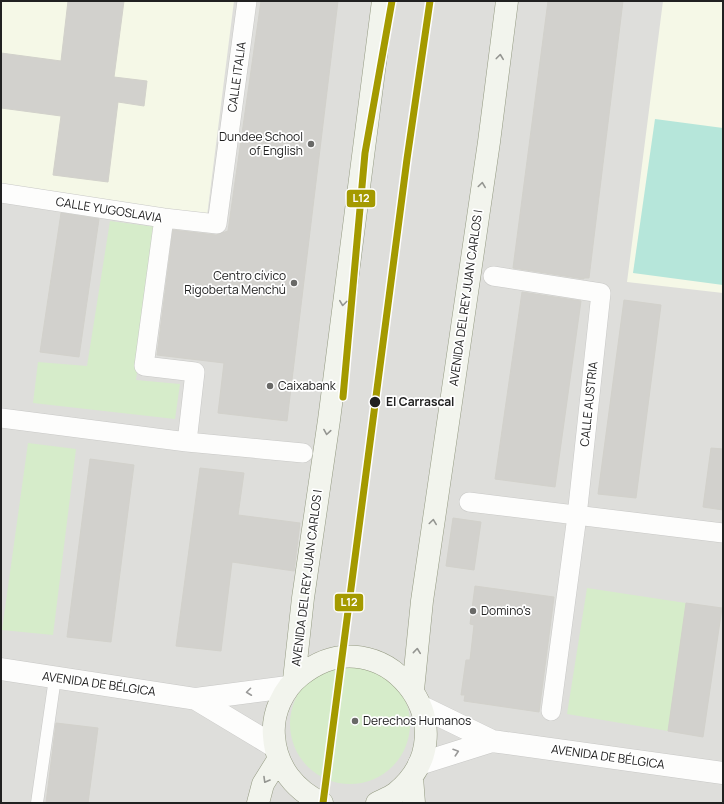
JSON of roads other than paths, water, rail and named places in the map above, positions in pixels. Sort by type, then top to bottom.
[{"type":"main road","name":"AVENIDA DEL REY JUAN CARLOS I","points":[[291,684],[329,420],[383,1]]},
{"type":"main road","name":"AVENIDA DEL REY JUAN CARLOS I","points":[[415,770],[424,750],[426,736],[417,698],[423,593],[489,142],[506,1]]},
{"type":"main road","points":[[322,803],[307,796],[290,780],[276,753],[273,731],[275,716],[280,701],[291,684],[312,666],[333,658],[356,656],[378,661],[398,673],[417,698]]},
{"type":"main road","points":[[258,803],[263,784],[276,753]]},
{"type":"main road","points":[[377,803],[395,793],[415,770]]},
{"type":"main road","points":[[414,803],[415,770]]},
{"type":"street","name":"CALLE ITALIA","points":[[217,224],[247,1]]},
{"type":"street","name":"CALLE YUGOSLAVIA","points":[[1,193],[164,218],[217,224]]},
{"type":"street","points":[[164,218],[144,366],[195,372],[187,442]]},
{"type":"street","name":"CALLE AUSTRIA","points":[[493,276],[600,293],[578,516],[551,711]]},
{"type":"street","points":[[1,418],[187,442],[303,453]]},
{"type":"street","points":[[469,502],[723,533]]},
{"type":"street","name":"AVENIDA DE BÉLGICA","points":[[1,670],[196,699]]},
{"type":"street","points":[[196,699],[291,684]]},
{"type":"street","points":[[417,698],[492,741]]},
{"type":"street","points":[[196,699],[276,753]]},
{"type":"street","points":[[415,770],[492,741]]},
{"type":"street","name":"AVENIDA DE BÉLGICA","points":[[492,741],[723,773]]},
{"type":"lane","points":[[36,803],[55,678]]},
{"type":"place","name":"Dundee School of English","points":[[311,144]]},
{"type":"place","name":"Centro cívico Rigoberta Menchú","points":[[294,283]]},
{"type":"place","name":"Caixabank","points":[[270,386]]},
{"type":"place","name":"El Carrascal","points":[[375,402]]},
{"type":"place","name":"Domino's","points":[[473,611]]},
{"type":"place","name":"Derechos Humanos","points":[[355,721]]}]
